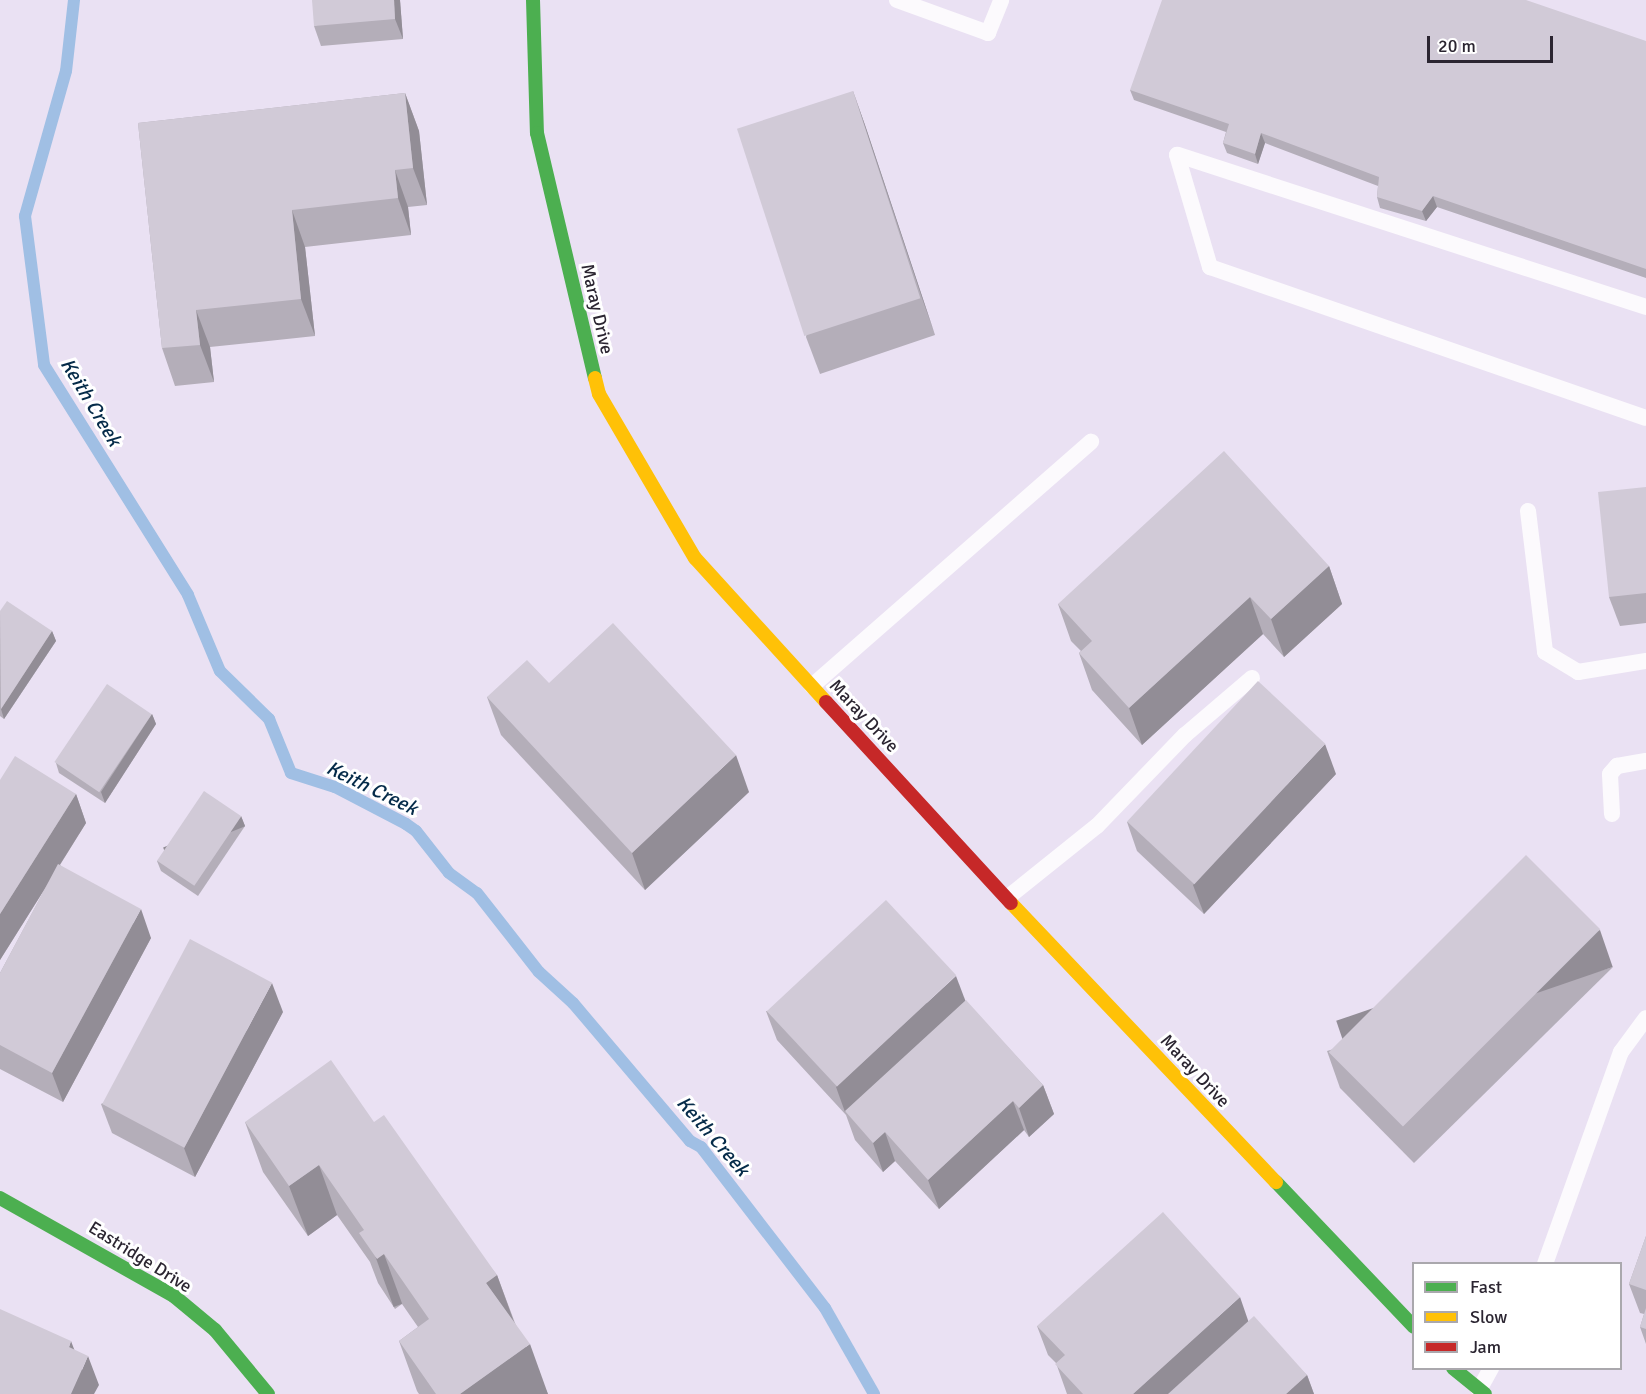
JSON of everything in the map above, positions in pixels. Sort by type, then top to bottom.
[{"type":"street","name":"Maray Drive","points":[[533,0],[537,133],[599,394],[695,558],[1007,898],[1412,1326]]},
{"type":"street","name":"Eastridge Drive","points":[[0,1198],[174,1296],[215,1330],[268,1394]]},
{"type":"street","points":[[1455,1370],[1482,1392]]},
{"type":"lane","points":[[897,0],[938,7],[988,33],[1001,0]]},
{"type":"lane","points":[[1646,307],[1177,155],[1210,267],[1646,418]]},
{"type":"lane","points":[[812,686],[1091,442]]},
{"type":"lane","points":[[1528,512],[1545,652],[1578,672],[1646,661]]},
{"type":"lane","points":[[1007,898],[1097,825],[1185,735],[1252,678]]},
{"type":"lane","points":[[1612,814],[1610,774],[1617,766],[1646,761]]},
{"type":"lane","points":[[1545,1262],[1621,1052],[1646,1018]]},
{"type":"lane","points":[[1482,1392],[1490,1370]]},
{"type":"building","points":[[312,0],[394,0],[395,19],[314,26]]},
{"type":"building","points":[[1162,0],[1526,0],[1646,41],[1646,269],[1433,196],[1422,211],[1377,197],[1379,177],[1261,133],[1255,154],[1223,143],[1229,124],[1130,90]]},
{"type":"building","points":[[853,91],[920,298],[804,336],[737,129]]},
{"type":"building","points":[[405,93],[413,168],[395,170],[398,198],[292,210],[301,299],[196,310],[200,345],[162,348],[138,123]]},
{"type":"building","points":[[1224,451],[1329,566],[1271,619],[1250,597],[1129,708],[1079,653],[1092,641],[1058,604]]},
{"type":"building","points":[[1646,487],[1646,593],[1609,597],[1598,492]]},
{"type":"building","points":[[7,601],[52,631],[1,709],[0,611]]},
{"type":"building","points":[[613,623],[736,755],[632,853],[487,697],[527,660],[549,683]]},
{"type":"building","points":[[1258,681],[1325,744],[1194,884],[1127,821]]},
{"type":"building","points":[[107,684],[152,714],[99,792],[54,762]]},
{"type":"building","points":[[15,756],[76,794],[0,914],[0,780]]},
{"type":"building","points":[[204,791],[241,816],[194,886],[157,861]]},
{"type":"building","points":[[1526,855],[1600,929],[1403,1127],[1329,1052]]},
{"type":"building","points":[[58,864],[141,909],[52,1073],[0,1045],[0,973]]},
{"type":"building","points":[[886,900],[956,975],[837,1086],[767,1011]]},
{"type":"building","points":[[190,939],[272,983],[184,1148],[102,1104]]},
{"type":"building","points":[[966,1000],[1043,1085],[1019,1108],[1013,1101],[928,1180],[885,1132],[873,1143],[845,1111]]},
{"type":"building","points":[[331,1060],[374,1122],[384,1115],[497,1275],[486,1283],[530,1344],[460,1394],[436,1394],[399,1341],[429,1319],[384,1254],[377,1259],[359,1233],[364,1230],[319,1165],[289,1186],[245,1122]]},
{"type":"building","points":[[1163,1212],[1240,1297],[1133,1394],[1083,1394],[1055,1364],[1065,1355],[1037,1326]]},
{"type":"building","points":[[1646,1236],[1646,1290],[1629,1284]]},
{"type":"building","points":[[1646,1308],[1646,1329],[1640,1327]]},
{"type":"building","points":[[0,1309],[71,1341],[69,1347],[88,1356],[71,1394],[0,1394]]},
{"type":"building","points":[[1254,1316],[1307,1375],[1286,1394],[1168,1394]]},
{"type":"waterway","name":"Keith Creek","points":[[74,0],[66,71],[25,216],[44,365],[188,595],[220,671],[269,719],[291,773],[335,787],[406,824],[416,831],[449,873],[477,893],[539,972],[573,1003],[690,1141],[701,1147],[825,1308],[874,1394]]},
{"type":"traffic: fast","points":[[533,0],[537,133],[595,378]]},
{"type":"traffic: fast","points":[[1276,1182],[1412,1325]]},
{"type":"traffic: fast","points":[[0,1198],[174,1296],[215,1330],[268,1394]]},
{"type":"traffic: fast","points":[[1455,1370],[1485,1394]]},
{"type":"traffic: slow","points":[[595,378],[599,394],[695,558],[826,702]]},
{"type":"traffic: slow","points":[[1011,903],[1276,1182]]},
{"type":"traffic: jam","points":[[826,702],[1011,903]]}]
